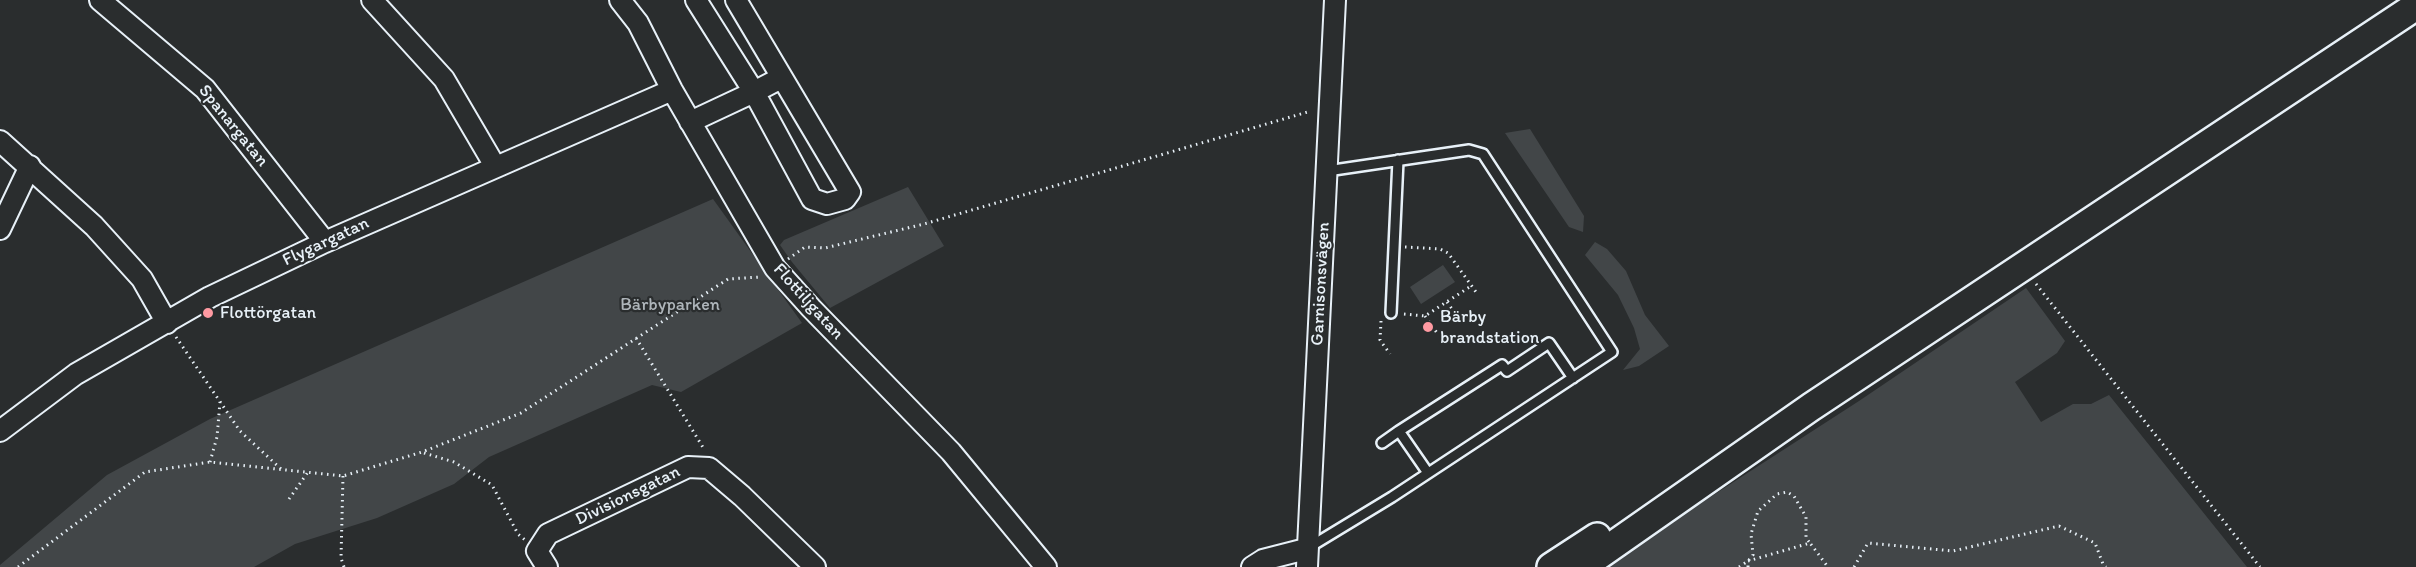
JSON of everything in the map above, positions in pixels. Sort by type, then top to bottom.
[{"type":"main road","points":[[1582,567],[1811,407],[2416,6]]},
{"type":"main road","points":[[1551,567],[1632,513],[1811,407]]},
{"type":"street","name":"Spanargatan","points":[[100,0],[205,89],[325,242]]},
{"type":"street","points":[[372,0],[444,79],[495,166]]},
{"type":"street","name":"Flottiljgatan","points":[[620,0],[638,23],[672,90],[775,268],[951,452],[1046,567]]},
{"type":"street","points":[[696,0],[754,92],[812,199],[827,204],[845,199],[850,192],[736,0]]},
{"type":"street","name":"Garnisonsvägen","points":[[1307,558],[1335,0]]},
{"type":"street","points":[[690,122],[781,78]]},
{"type":"street","name":"Flygargatan","points":[[0,431],[76,374],[210,297],[325,242],[672,90]]},
{"type":"street","points":[[0,141],[94,226],[142,279],[167,323]]},
{"type":"street","points":[[0,229],[30,166]]},
{"type":"street","name":"Divisionsgatan","points":[[544,551],[688,467],[709,468]]},
{"type":"street","points":[[709,468],[742,496],[815,567]]},
{"type":"street","points":[[1251,567],[1263,560],[1307,558]]},
{"type":"lane","points":[[1307,558],[1428,473],[1612,352],[1483,154],[1469,150],[1327,171]]},
{"type":"lane","points":[[1391,313],[1398,160]]},
{"type":"lane","points":[[1382,443],[1502,364],[1507,371],[1549,343],[1573,378]]},
{"type":"lane","points":[[1399,431],[1428,473]]},
{"type":"path","points":[[18,567],[145,472],[210,462],[343,476],[422,452],[521,413],[728,279],[758,278],[805,247],[825,248],[924,224],[1331,106]]},
{"type":"path","points":[[1394,246],[1440,249],[1448,253],[1476,292]]},
{"type":"path","points":[[2022,267],[2260,567]]},
{"type":"path","points":[[1390,354],[1380,340],[1382,314],[1425,316],[1471,286]]},
{"type":"path","points":[[1447,302],[1456,316]]},
{"type":"path","points":[[1425,316],[1437,333]]},
{"type":"path","points":[[167,323],[240,431],[281,469]]},
{"type":"path","points":[[636,338],[708,456],[709,468]]},
{"type":"path","points":[[210,462],[217,437],[220,402]]},
{"type":"path","points":[[422,452],[454,462],[492,485],[518,534],[544,551]]},
{"type":"path","points":[[289,499],[308,472]]},
{"type":"path","points":[[343,476],[341,558],[344,567]]},
{"type":"path","points":[[1748,567],[1748,561],[1752,555],[1751,534],[1758,511],[1777,494],[1787,492],[1794,496],[1806,517],[1806,538],[1828,567]]},
{"type":"path","points":[[1854,567],[1868,543],[1953,551],[2059,526],[2095,543],[2106,567]]},
{"type":"path","points":[[1739,567],[1748,561],[1810,543]]},
{"type":"green space","points":[[1530,129],[1584,216],[1583,232],[1569,227],[1505,133]]},
{"type":"green space","points":[[908,187],[944,246],[830,308],[780,245],[784,240]]},
{"type":"green space","name":"Bärbyparken","points":[[713,199],[802,323],[681,392],[652,385],[489,457],[454,484],[377,518],[295,544],[254,567],[0,567],[107,475],[210,419]]},
{"type":"green space","points":[[1595,242],[1607,249],[1626,271],[1645,315],[1669,346],[1639,366],[1623,370],[1640,349],[1634,328],[1618,295],[1585,255]]},
{"type":"green space","points":[[1443,265],[1455,282],[1421,304],[1410,287]]},
{"type":"green space","points":[[2026,288],[2065,341],[2057,353],[2015,382],[2041,422],[2073,404],[2091,404],[2109,395],[2247,567],[1602,567],[1859,401]]},
{"type":"place","name":"Flottörgatan","points":[[208,313]]},
{"type":"place","name":"Bärby brandstation","points":[[1428,327]]}]
